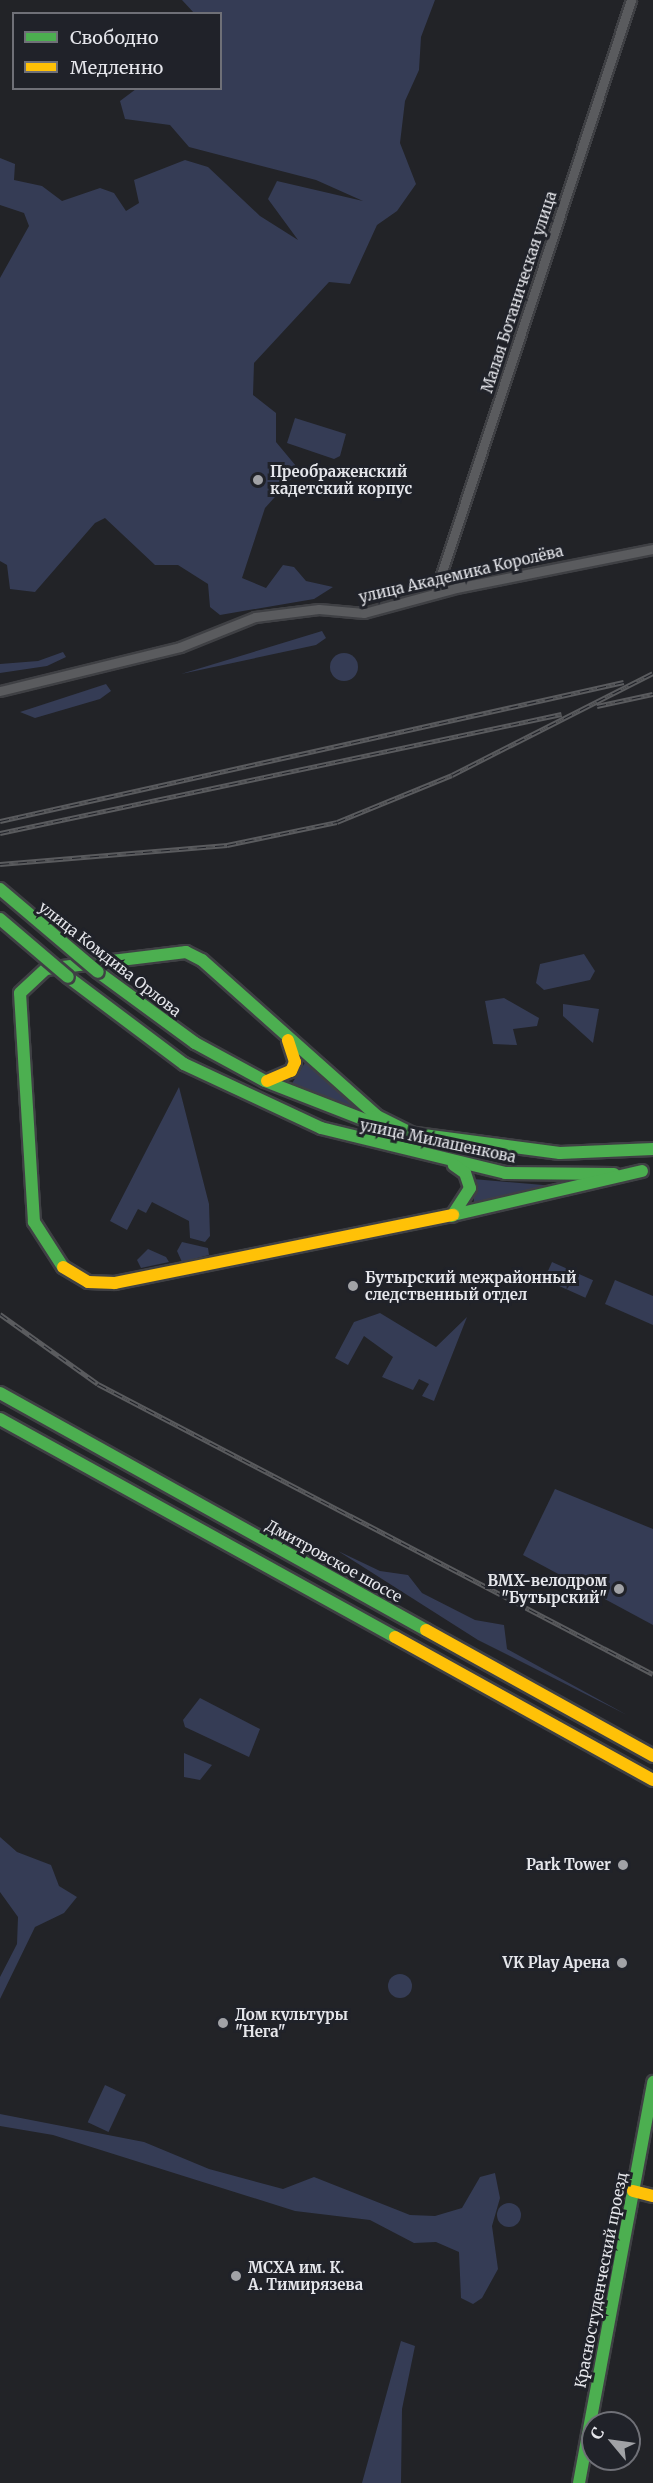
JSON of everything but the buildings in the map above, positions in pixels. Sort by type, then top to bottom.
[{"type":"main road","name":"улица Комдива Орлова","points":[[0,889],[98,972],[152,1014],[236,1065]]},
{"type":"main road","name":"улица Милашенкова","points":[[0,919],[139,1035],[226,1086],[321,1128],[448,1162],[559,1178],[648,1170]]},
{"type":"main road","points":[[416,1135],[377,1116],[202,960],[186,952],[46,969],[29,980],[18,1007],[31,1200],[38,1235],[55,1262],[88,1282],[115,1283],[451,1217],[648,1170]]},
{"type":"main road","points":[[265,1081],[291,1071],[295,1062],[288,1039]]},
{"type":"main road","name":"улица Милашенкова","points":[[236,1065],[265,1081],[335,1112],[416,1135],[560,1153],[653,1149]]},
{"type":"main road","points":[[448,1162],[465,1173],[470,1188],[451,1217]]},
{"type":"main road","name":"Дмитровское шоссе","points":[[0,1393],[653,1756]]},
{"type":"main road","points":[[0,1419],[653,1780]]},
{"type":"main road","name":"Красностуденческий проезд","points":[[579,2483],[653,2082]]},
{"type":"main road","points":[[633,2192],[653,2196]]},
{"type":"street","name":"Малая Ботаническая улица","points":[[435,593],[631,0]]},
{"type":"street","name":"улица Академика Королёва","points":[[0,691],[180,647],[255,617],[306,610],[364,613],[435,593],[653,549]]},
{"type":"shaded area","points":[[182,0],[435,0],[421,37],[419,70],[405,101],[400,143],[416,184],[397,211],[377,225],[350,284],[329,282],[254,363],[253,395],[276,413],[276,442],[296,466],[292,478],[265,508],[242,578],[266,588],[283,565],[294,567],[306,581],[333,587],[314,599],[220,615],[210,607],[208,584],[178,565],[155,565],[105,518],[95,523],[35,592],[10,589],[7,565],[0,561],[0,278],[29,226],[24,213],[0,205],[0,158],[15,164],[14,180],[42,186],[62,201],[100,188],[114,193],[126,211],[139,203],[134,180],[185,160],[208,167],[260,216],[298,240],[268,199],[277,181],[363,201],[316,180],[189,147],[170,125],[125,119],[120,101],[135,90],[222,90],[222,12],[193,12]]},
{"type":"shaded area","points":[[295,418],[346,434],[340,456],[334,459],[287,443]]},
{"type":"shaded area","points":[[322,631],[326,638],[316,645],[181,674]]},
{"type":"shaded area","points":[[63,652],[66,657],[47,666],[0,673],[0,664],[38,661]]},
{"type":"shaded area","points":[[344,653],[354,657],[358,667],[354,677],[344,681],[334,677],[330,667],[334,657]]},
{"type":"shaded area","points":[[106,684],[111,691],[100,699],[35,718],[20,712]]},
{"type":"shaded area","points":[[584,954],[595,971],[590,980],[544,990],[536,983],[540,964]]},
{"type":"shaded area","points":[[504,998],[539,1018],[537,1026],[513,1029],[517,1045],[493,1044],[485,1001]]},
{"type":"shaded area","points":[[563,1004],[599,1009],[593,1043],[563,1016]]},
{"type":"shaded area","points":[[306,1061],[364,1111],[291,1085]]},
{"type":"shaded area","points":[[179,1087],[209,1204],[210,1236],[205,1242],[190,1238],[189,1221],[152,1202],[146,1213],[138,1209],[127,1230],[110,1221]]},
{"type":"shaded area","points":[[473,1179],[555,1186],[474,1204]]},
{"type":"shaded area","points":[[182,1242],[208,1248],[209,1255],[182,1262],[177,1251]]},
{"type":"shaded area","points":[[148,1249],[166,1257],[169,1262],[141,1268],[137,1260]]},
{"type":"shaded area","points":[[552,1262],[593,1280],[585,1298],[544,1279]]},
{"type":"shaded area","points":[[615,1280],[653,1296],[653,1325],[605,1304]]},
{"type":"shaded area","points":[[380,1313],[436,1347],[467,1317],[434,1401],[422,1396],[429,1384],[419,1379],[413,1390],[382,1377],[393,1357],[364,1336],[348,1365],[335,1358],[354,1322]]},
{"type":"shaded area","name":"BMX-велодром \"Бутырский\"","points":[[555,1489],[653,1529],[653,1625],[523,1555]]},
{"type":"shaded area","points":[[338,1551],[380,1571],[408,1575],[422,1593],[475,1620],[504,1625],[507,1649],[627,1715],[478,1640]]},
{"type":"shaded area","points":[[200,1698],[260,1729],[249,1757],[185,1727],[183,1720]]},
{"type":"shaded area","points":[[184,1753],[212,1765],[200,1780],[184,1777]]},
{"type":"shaded area","points":[[0,1837],[17,1852],[51,1865],[59,1886],[77,1897],[64,1913],[35,1927],[0,1999],[0,1977],[17,1944],[18,1917],[0,1892]]},
{"type":"shaded area","points":[[400,1974],[405,1975],[411,1981],[411,1991],[405,1997],[400,1998],[395,1997],[389,1991],[388,1986],[389,1981],[395,1975]]},
{"type":"shaded area","points":[[105,2085],[126,2095],[109,2132],[88,2122]]},
{"type":"shaded area","points":[[0,2114],[144,2142],[209,2169],[283,2189],[314,2177],[410,2215],[435,2216],[462,2208],[480,2177],[495,2173],[500,2198],[492,2226],[498,2269],[482,2298],[473,2304],[461,2298],[459,2252],[436,2242],[414,2243],[370,2220],[295,2211],[53,2135],[0,2126]]},
{"type":"shaded area","points":[[509,2203],[518,2206],[521,2215],[518,2224],[509,2227],[500,2224],[497,2215],[500,2206]]},
{"type":"shaded area","points":[[401,2341],[415,2346],[402,2409],[401,2483],[362,2483]]},
{"type":"railway","points":[[0,864],[227,845],[337,822],[452,775],[653,673]]},
{"type":"railway","points":[[0,821],[624,682]]},
{"type":"railway","points":[[597,706],[653,694]]},
{"type":"railway","points":[[0,833],[562,714]]},
{"type":"railway","points":[[0,1314],[98,1384],[653,1674]]},
{"type":"traffic: fast","points":[[0,889],[98,972]]},
{"type":"traffic: fast","points":[[0,919],[68,977]]},
{"type":"traffic: fast","points":[[63,1267],[34,1222],[20,993],[46,969],[186,952],[202,960],[377,1116],[415,1135]]},
{"type":"traffic: fast","points":[[98,972],[195,1043],[265,1081],[388,1129]]},
{"type":"traffic: fast","points":[[68,977],[184,1064],[321,1128],[505,1173],[614,1174]]},
{"type":"traffic: fast","points":[[408,1133],[560,1153],[653,1149]]},
{"type":"traffic: fast","points":[[452,1216],[470,1188],[465,1173],[454,1165]]},
{"type":"traffic: fast","points":[[453,1215],[642,1171]]},
{"type":"traffic: fast","points":[[0,1393],[426,1630]]},
{"type":"traffic: fast","points":[[0,1419],[395,1637]]},
{"type":"traffic: fast","points":[[579,2483],[653,2082]]},
{"type":"traffic: slow","points":[[267,1081],[291,1071],[295,1062],[288,1040]]},
{"type":"traffic: slow","points":[[63,1267],[88,1282],[115,1283],[453,1215]]},
{"type":"traffic: slow","points":[[426,1630],[653,1756]]},
{"type":"traffic: slow","points":[[395,1637],[653,1780]]},
{"type":"traffic: slow","points":[[633,2191],[653,2196]]},
{"type":"place","name":"Преображенский кадетский корпус","points":[[258,480]]},
{"type":"place","name":"Бутырский межрайонный следственный отдел","points":[[353,1286]]},
{"type":"place","name":"BMX-велодром \"Бутырский\"","points":[[619,1589]]},
{"type":"place","name":"Park Tower","points":[[623,1865]]},
{"type":"place","name":"VK Play Арена","points":[[622,1963]]},
{"type":"place","name":"Дом культуры \"Нега\"","points":[[223,2023]]},
{"type":"place","name":"МСХА им. К. А. Тимирязева","points":[[236,2276]]}]
